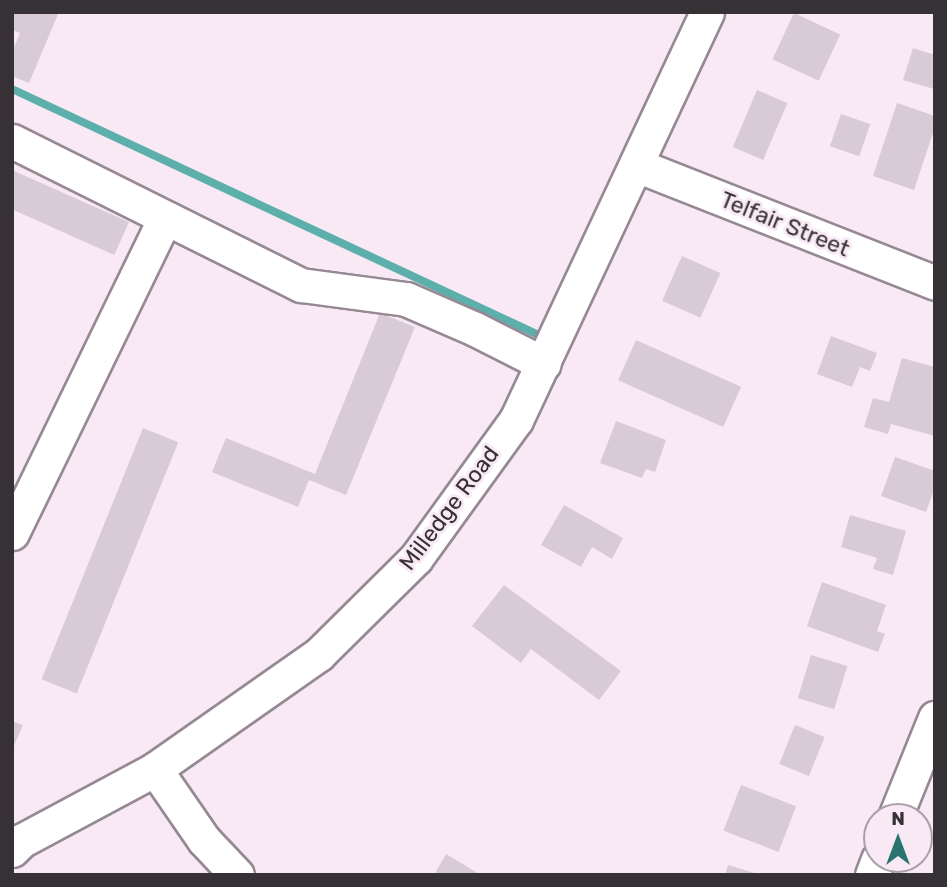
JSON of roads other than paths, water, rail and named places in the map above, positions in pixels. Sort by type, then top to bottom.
[{"type":"street","name":"Milledge Road","points":[[15,844],[155,769],[319,654],[416,558],[516,420],[707,12]]},
{"type":"street","points":[[12,141],[301,285],[406,299],[475,329],[544,364]]},
{"type":"street","name":"Telfair Street","points":[[636,165],[935,283]]},
{"type":"street","points":[[12,533],[165,218]]},
{"type":"street","points":[[901,803],[935,718]]},
{"type":"street","points":[[155,769],[204,840],[237,875]]},
{"type":"waterway","points":[[12,89],[545,338]]}]
